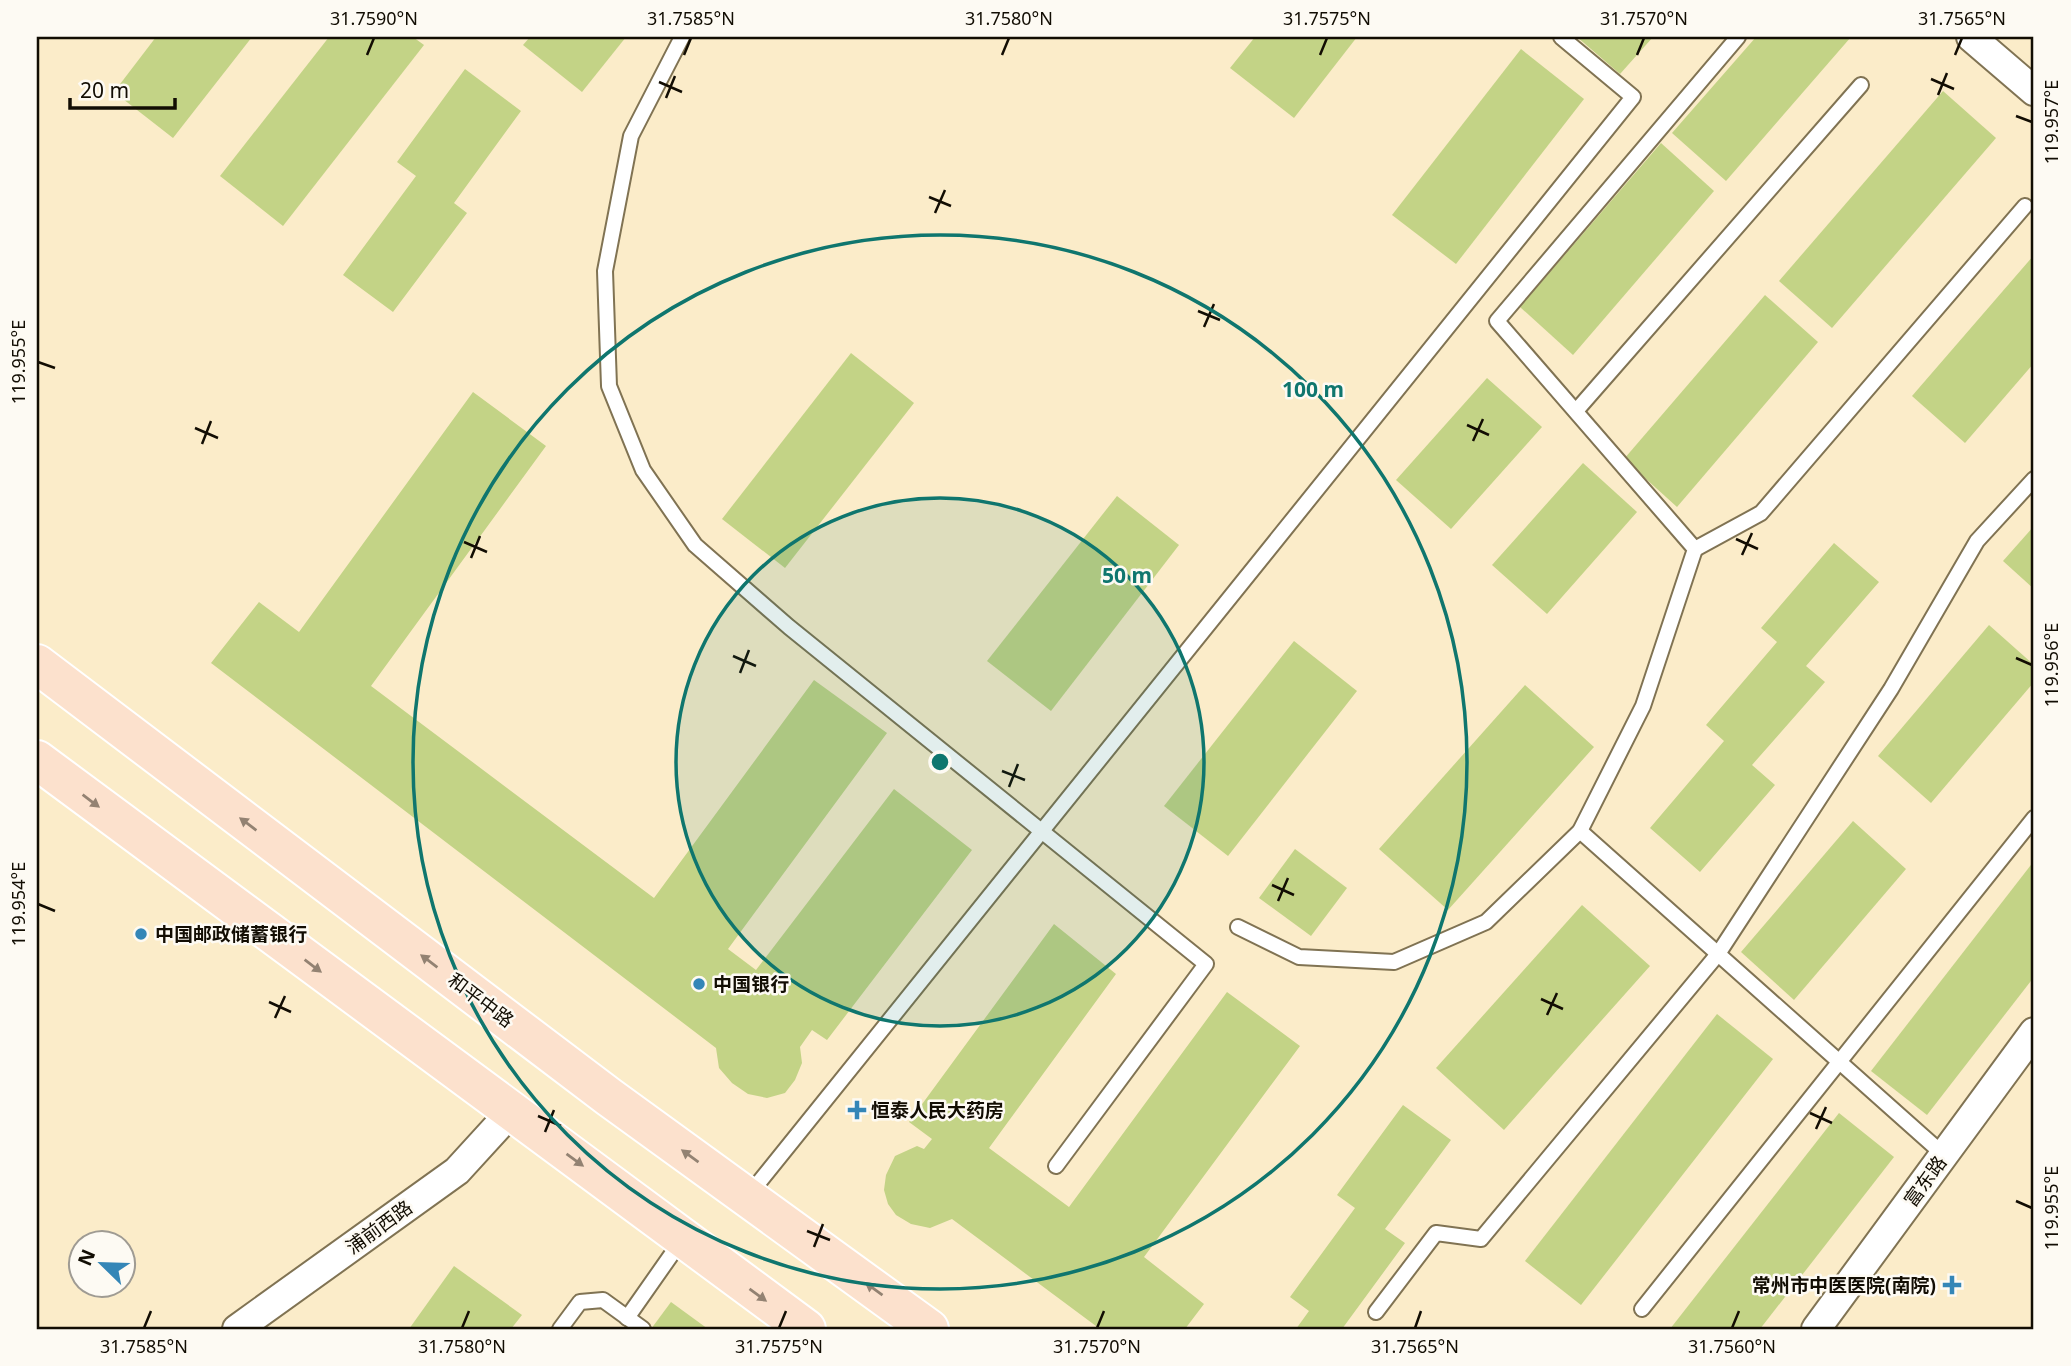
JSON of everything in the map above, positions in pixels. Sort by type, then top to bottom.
[{"type":"main road","name":"和平中路","points":[[37,664],[608,1097],[929,1329]]},
{"type":"main road","points":[[37,760],[806,1329]]},
{"type":"street","points":[[1971,37],[2034,91]]},
{"type":"street","name":"富东路","points":[[1816,1329],[2034,1032]]},
{"type":"street","name":"浦前西路","points":[[237,1329],[457,1171],[510,1112]]},
{"type":"lane","points":[[682,37],[631,136],[606,271],[609,386],[643,470],[695,545],[789,627],[1206,964],[1056,1166]]},
{"type":"lane","points":[[747,1197],[1633,97],[1561,37]]},
{"type":"lane","points":[[1695,548],[1497,321],[1738,37]]},
{"type":"lane","points":[[1576,411],[1861,85]]},
{"type":"lane","points":[[1238,927],[1299,957],[1394,962],[1486,922],[1580,831],[1643,706],[1695,548],[1761,513],[2025,206]]},
{"type":"lane","points":[[1376,1311],[1436,1233],[1481,1239],[1717,954],[1891,689],[1977,541],[2034,479]]},
{"type":"lane","points":[[1642,1309],[2034,818]]},
{"type":"lane","points":[[1580,831],[1944,1155]]},
{"type":"lane","points":[[627,1318],[682,1239]]},
{"type":"lane","points":[[560,1329],[580,1302],[603,1300],[643,1329]]},
{"type":"building","points":[[156,37],[252,37],[173,138],[114,92]]},
{"type":"building","points":[[329,37],[413,37],[424,45],[283,226],[220,176]]},
{"type":"building","points":[[530,37],[626,37],[582,92],[523,45]]},
{"type":"building","points":[[1255,37],[1357,37],[1294,118],[1230,68]]},
{"type":"building","points":[[1577,37],[1653,37],[1620,74]]},
{"type":"building","points":[[1756,37],[1851,37],[1726,181],[1672,133]]},
{"type":"building","points":[[1521,49],[1584,99],[1456,264],[1392,215]]},
{"type":"building","points":[[465,69],[521,111],[454,203],[467,213],[393,312],[343,275],[416,176],[397,162]]},
{"type":"building","points":[[1943,91],[1996,138],[1832,328],[1779,281]]},
{"type":"building","points":[[1661,143],[1714,191],[1573,355],[1520,307]]},
{"type":"building","points":[[2034,255],[2034,363],[1965,443],[1912,396]]},
{"type":"building","points":[[1765,295],[1818,342],[1677,507],[1624,459]]},
{"type":"building","points":[[851,353],[914,403],[785,568],[722,519]]},
{"type":"building","points":[[1487,378],[1542,427],[1451,529],[1396,480]]},
{"type":"building","points":[[473,392],[546,446],[371,686],[654,898],[814,680],[887,733],[728,949],[756,970],[894,789],[972,850],[827,1040],[812,1030],[800,1047],[802,1063],[795,1080],[785,1093],[767,1098],[748,1094],[732,1083],[719,1068],[716,1048],[211,663],[259,602],[299,632]]},
{"type":"building","points":[[1583,463],[1637,512],[1547,614],[1492,565]]},
{"type":"building","points":[[1117,496],[1179,545],[1051,711],[987,661]]},
{"type":"building","points":[[2034,526],[2034,589],[2003,561]]},
{"type":"building","points":[[1834,543],[1879,582],[1806,666],[1825,682],[1752,765],[1775,785],[1700,872],[1650,828],[1724,741],[1706,725],[1777,642],[1761,628]]},
{"type":"building","points":[[1989,625],[2034,665],[2034,682],[1931,803],[1878,756]]},
{"type":"building","points":[[1294,641],[1357,691],[1228,856],[1164,806]]},
{"type":"building","points":[[1525,685],[1594,747],[1448,910],[1379,849]]},
{"type":"building","points":[[1853,821],[1906,869],[1794,1000],[1741,952]]},
{"type":"building","points":[[1295,849],[1347,888],[1311,936],[1259,898]]},
{"type":"building","points":[[2034,861],[2034,977],[1927,1115],[1871,1071]]},
{"type":"building","points":[[1582,905],[1650,966],[1504,1130],[1436,1068]]},
{"type":"building","points":[[1054,924],[1116,974],[989,1148],[1069,1207],[1227,992],[1300,1046],[1144,1257],[1204,1304],[1185,1329],[1100,1329],[952,1219],[930,1228],[911,1224],[896,1215],[888,1204],[884,1190],[886,1175],[895,1156],[917,1146],[924,1149],[932,1139],[909,1122]]},
{"type":"building","points":[[1717,1014],[1773,1059],[1581,1305],[1525,1261]]},
{"type":"building","points":[[1403,1105],[1451,1140],[1385,1229],[1405,1243],[1342,1329],[1296,1329],[1309,1311],[1290,1297],[1355,1208],[1337,1195]]},
{"type":"building","points":[[1839,1113],[1894,1157],[1760,1329],[1670,1329]]},
{"type":"building","points":[[454,1266],[522,1315],[511,1329],[409,1329]]},
{"type":"building","points":[[671,1302],[708,1329],[651,1329]]},
{"type":"place","name":"中国邮政储蓄银行","points":[[141,934]]},
{"type":"place","name":"中国银行","points":[[699,984]]},
{"type":"place","name":"恒泰人民大药房","points":[[857,1110]]},
{"type":"place","name":"常州市中医医院(南院)","points":[[1952,1285]]}]
